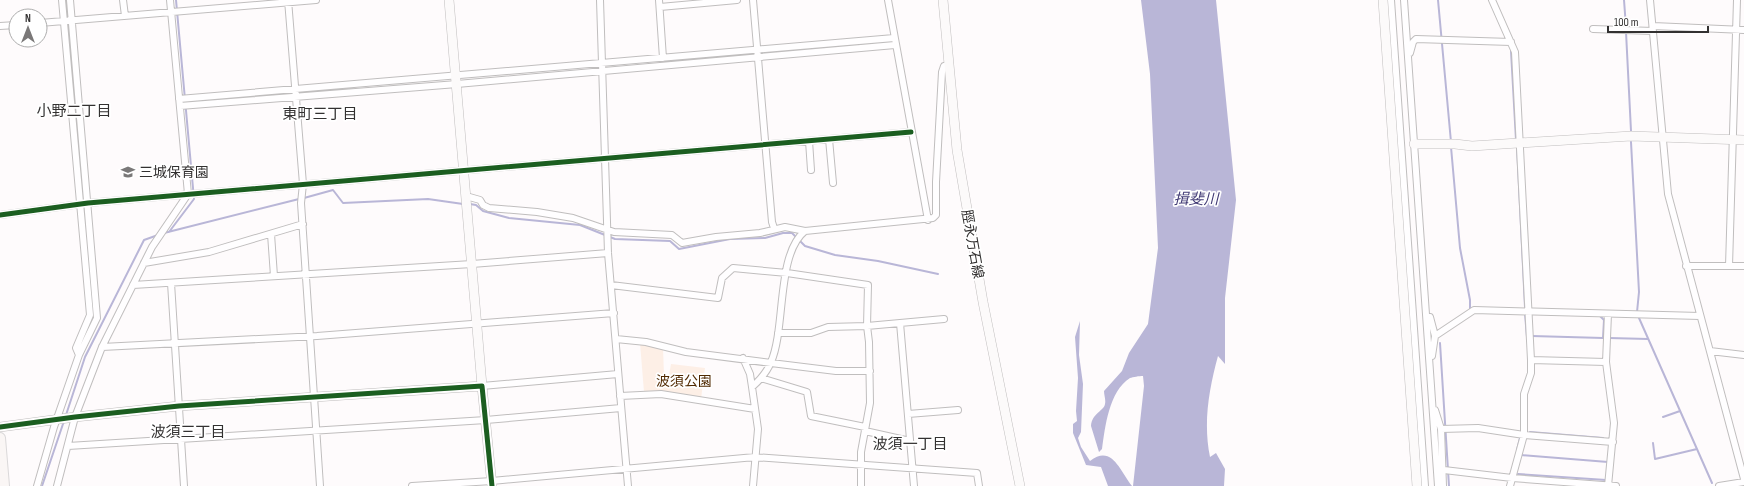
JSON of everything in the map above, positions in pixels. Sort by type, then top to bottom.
[{"type":"main road","points":[[0,438],[4,486]]},
{"type":"street","points":[[62,0],[90,315],[76,348],[79,355]]},
{"type":"street","points":[[37,486],[79,355],[97,318],[70,0]]},
{"type":"street","points":[[123,0],[124,16]]},
{"type":"street","points":[[57,486],[75,417],[102,347],[152,247],[188,194],[170,0]]},
{"type":"street","points":[[48,22],[288,1],[316,0]]},
{"type":"street","points":[[449,0],[482,386],[492,484]]},
{"type":"street","points":[[600,0],[608,253],[628,486]]},
{"type":"street","points":[[659,0],[663,58]]},
{"type":"street","points":[[660,7],[737,0]]},
{"type":"street","points":[[753,0],[772,222],[774,228]]},
{"type":"street","points":[[888,0],[928,220]]},
{"type":"street","name":"脛永万石線","points":[[943,0],[954,120],[960,166],[984,309],[1020,486]]},
{"type":"street","points":[[1383,0],[1417,486]]},
{"type":"street","points":[[1391,0],[1425,486]]},
{"type":"street","points":[[1404,0],[1438,486]]},
{"type":"street","points":[[1492,0],[1515,52],[1531,360],[1531,373],[1524,394],[1524,435],[1510,486]]},
{"type":"street","points":[[1650,0],[1668,194],[1744,481],[1719,486]]},
{"type":"street","points":[[1729,266],[1737,0]]},
{"type":"street","points":[[288,1],[303,184],[301,203],[320,486]]},
{"type":"street","points":[[1593,29],[1653,28],[1744,30]]},
{"type":"street","points":[[180,106],[296,97],[456,80],[602,62],[894,38]]},
{"type":"street","points":[[1408,53],[1410,53],[1413,42],[1416,39],[1511,42]]},
{"type":"street","points":[[179,99],[295,88],[456,80],[602,70],[895,45]]},
{"type":"street","points":[[466,196],[480,200],[483,205],[489,208],[537,212],[573,218],[614,232],[672,235],[682,243],[716,237],[760,233],[774,228],[785,227],[805,231],[928,220],[936,215],[936,182],[942,72],[944,66],[950,65]]},
{"type":"street","points":[[0,215],[88,203],[911,132]]},
{"type":"street","points":[[1414,144],[1455,144],[1472,146],[1631,136],[1744,140]]},
{"type":"street","points":[[829,139],[833,183]]},
{"type":"street","points":[[809,141],[811,170]]},
{"type":"street","points":[[144,263],[209,252],[303,224]]},
{"type":"street","points":[[752,387],[761,378],[771,363],[778,333],[788,259],[800,235],[805,231]]},
{"type":"street","points":[[271,234],[274,276]]},
{"type":"street","points":[[133,285],[472,264],[608,253]]},
{"type":"street","points":[[1686,266],[1744,266]]},
{"type":"street","points":[[611,285],[718,298],[722,278],[733,268],[787,273],[868,286],[867,326],[870,372],[870,403],[860,465],[861,486]]},
{"type":"street","points":[[171,283],[184,486]]},
{"type":"street","points":[[1426,306],[1436,336],[1430,368]]},
{"type":"street","points":[[1436,336],[1474,310],[1700,316]]},
{"type":"street","points":[[102,347],[175,344],[477,325],[614,313]]},
{"type":"street","points":[[1608,314],[1606,362],[1614,424],[1608,486]]},
{"type":"street","points":[[778,333],[811,333],[828,327],[867,326],[944,319]]},
{"type":"street","points":[[900,323],[914,486]]},
{"type":"street","points":[[616,339],[646,342],[686,352],[743,358],[836,371],[870,372]]},
{"type":"street","points":[[1710,351],[1744,355]]},
{"type":"street","points":[[743,358],[750,374],[758,429],[753,486]]},
{"type":"street","points":[[1531,360],[1606,362]]},
{"type":"street","points":[[0,427],[179,406],[482,386],[618,374]]},
{"type":"street","points":[[761,378],[807,392],[811,416],[910,441]]},
{"type":"street","points":[[620,396],[661,394],[755,409]]},
{"type":"street","points":[[1432,400],[1441,429],[1444,470],[1443,486]]},
{"type":"street","points":[[68,446],[486,420],[621,408]]},
{"type":"street","points":[[908,414],[958,410]]},
{"type":"street","points":[[1441,429],[1478,428],[1524,435],[1612,442]]},
{"type":"street","points":[[412,486],[492,484],[626,469],[755,457],[977,473],[979,486]]},
{"type":"street","points":[[1444,470],[1512,478],[1616,486]]},
{"type":"green space","name":"波須公園","points":[[640,343],[663,348],[664,375],[669,375],[671,364],[705,368],[701,399],[644,392]]},
{"type":"water","name":"揖斐川","points":[[1141,0],[1216,0],[1236,200],[1225,298],[1225,364],[1218,356],[1212,381],[1207,419],[1210,457],[1216,453],[1225,469],[1224,486],[1133,486],[1144,386],[1143,376],[1130,378],[1117,391],[1109,410],[1102,449],[1099,452],[1091,426],[1093,418],[1103,409],[1105,404],[1104,391],[1122,371],[1129,353],[1148,324],[1158,248],[1150,74]]},
{"type":"water","points":[[1080,321],[1079,355],[1083,384],[1081,432],[1078,438],[1081,447],[1090,461],[1098,457],[1110,457],[1132,486],[1108,486],[1101,467],[1086,465],[1073,433],[1073,424],[1077,421],[1076,411],[1078,378],[1075,337]]},
{"type":"waterway","points":[[66,0],[89,272]]},
{"type":"waterway","points":[[169,232],[194,199],[176,0]]},
{"type":"waterway","points":[[1438,0],[1451,142]]},
{"type":"waterway","points":[[1624,0],[1626,27]]},
{"type":"waterway","points":[[1626,32],[1631,131]]},
{"type":"waterway","points":[[1511,51],[1516,140]]},
{"type":"waterway","points":[[1631,142],[1639,292],[1637,312]]},
{"type":"waterway","points":[[1517,146],[1525,307]]},
{"type":"waterway","points":[[1451,147],[1460,248],[1470,300],[1470,310]]},
{"type":"waterway","points":[[304,198],[333,190],[343,203],[428,199],[463,204]]},
{"type":"waterway","points":[[164,233],[299,199]]},
{"type":"waterway","points":[[470,204],[476,205],[483,211],[509,218],[580,225],[615,239],[670,241],[679,249],[730,239],[765,238],[783,233],[792,233],[805,246],[835,255],[878,261],[938,274]]},
{"type":"waterway","points":[[66,415],[85,357],[144,240],[158,235]]},
{"type":"waterway","points":[[90,325],[93,319],[93,314]]},
{"type":"waterway","points":[[1525,314],[1527,337]]},
{"type":"waterway","points":[[1532,336],[1603,338],[1604,320],[1600,316]]},
{"type":"waterway","points":[[1639,318],[1712,483]]},
{"type":"waterway","points":[[1609,338],[1648,339]]},
{"type":"waterway","points":[[1440,343],[1449,486]]},
{"type":"waterway","points":[[1663,417],[1680,411]]},
{"type":"waterway","points":[[42,486],[64,421]]},
{"type":"waterway","points":[[1530,432],[1603,438]]},
{"type":"waterway","points":[[1517,450],[1520,438]]},
{"type":"waterway","points":[[1653,443],[1655,459],[1697,449]]},
{"type":"waterway","points":[[1521,455],[1608,462]]},
{"type":"waterway","points":[[1518,474],[1606,480]]},
{"type":"cycle path","points":[[0,215],[88,203],[911,132]]},
{"type":"cycle path","points":[[0,427],[179,406],[482,386],[492,486]]},
{"type":"place","name":"三城保育園","points":[[128,172]]},
{"type":"district","name":"小野二丁目","points":[[74,111]]},
{"type":"district","name":"東町三丁目","points":[[320,114]]},
{"type":"district","name":"波須三丁目","points":[[188,432]]},
{"type":"district","name":"波須一丁目","points":[[910,444]]}]
